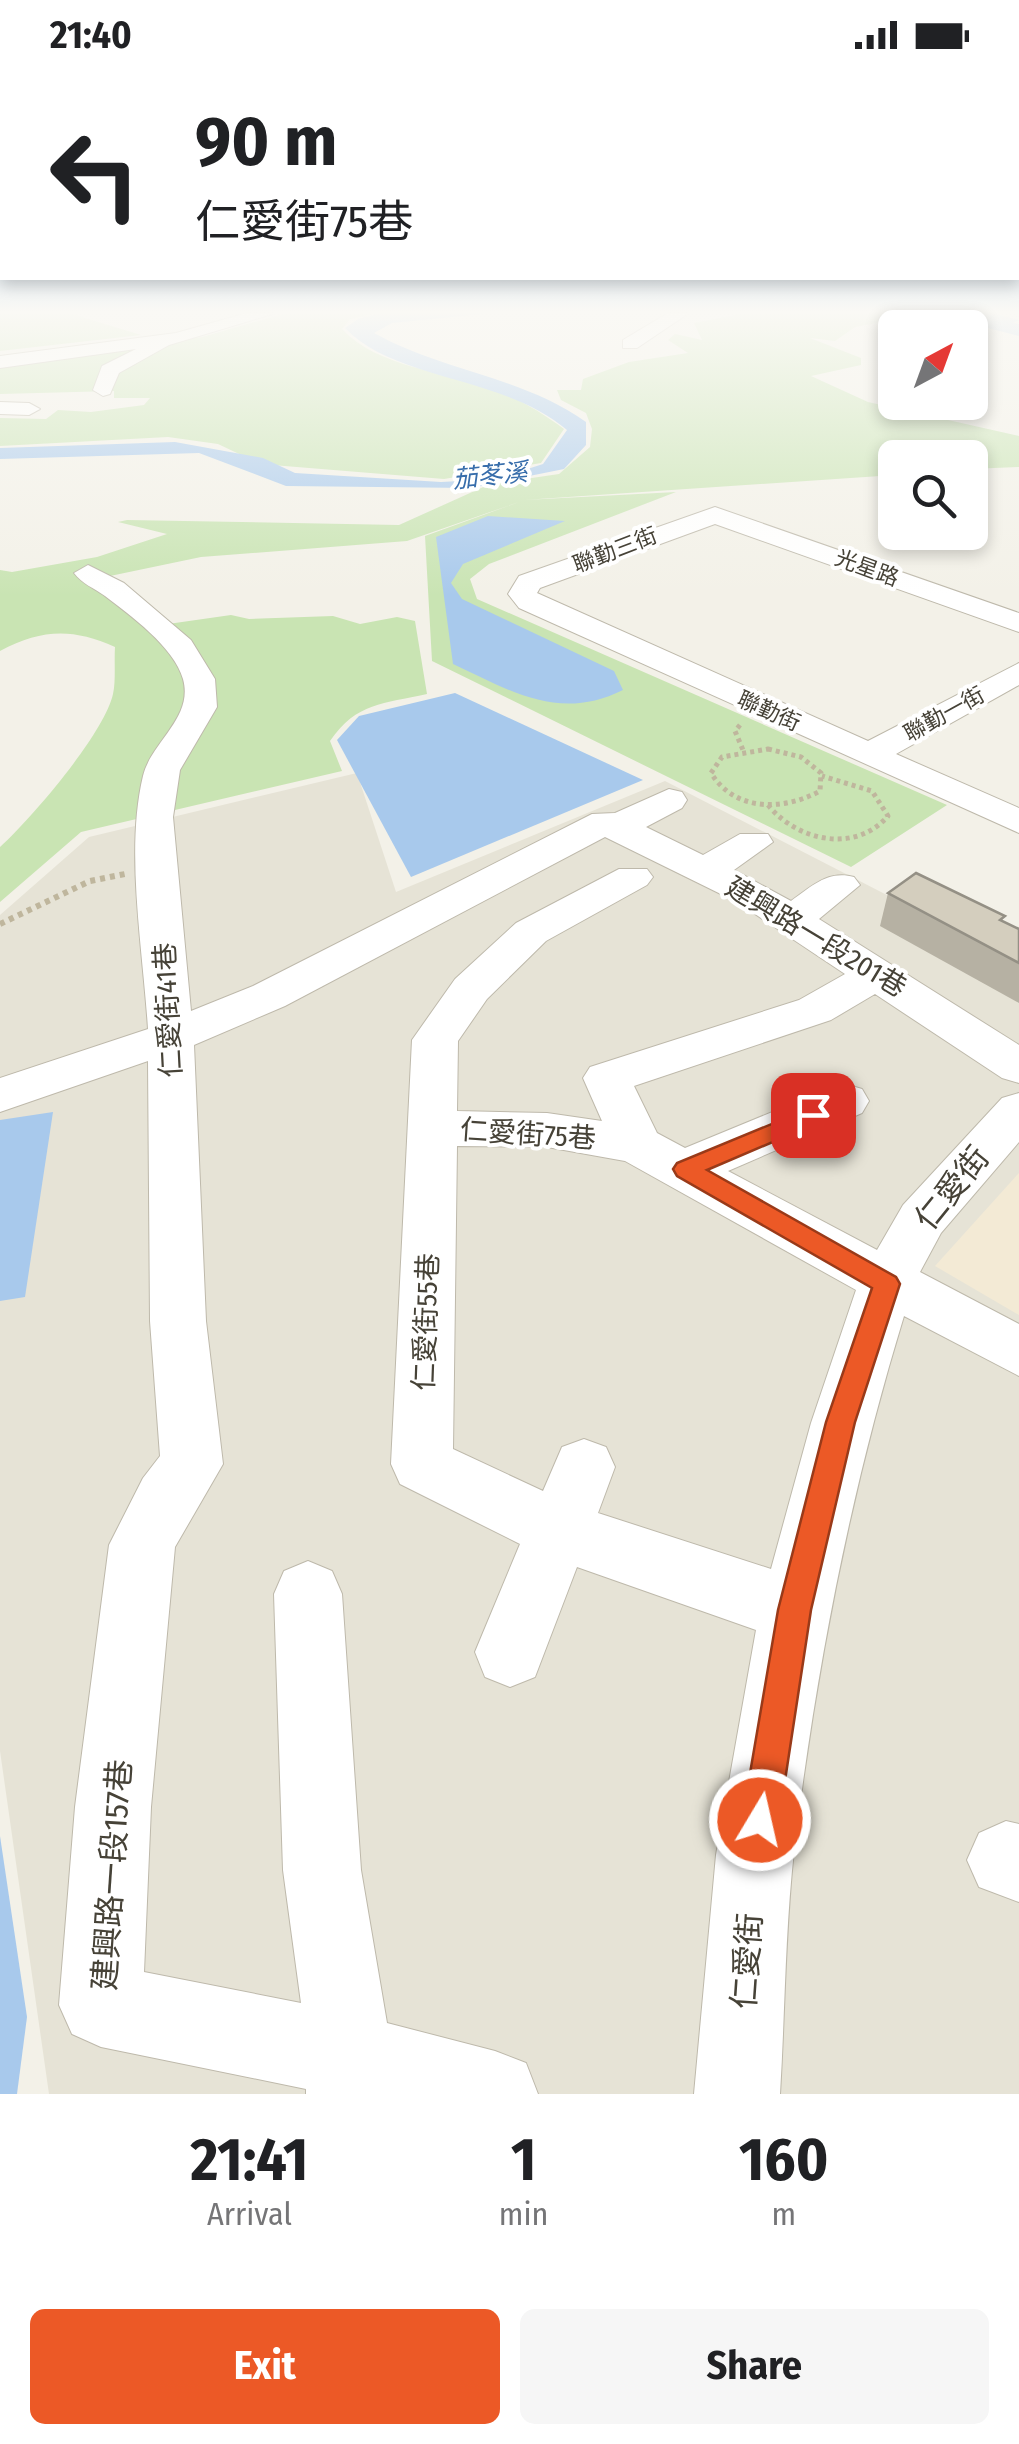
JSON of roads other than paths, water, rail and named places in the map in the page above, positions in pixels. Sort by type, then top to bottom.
[{"type":"street","points":[[0,408],[29,409]]},
{"type":"street","name":"聯勤三街","points":[[522,594],[529,582],[715,516]]},
{"type":"street","name":"光星路","points":[[715,516],[1019,623]]},
{"type":"street","name":"仁愛街41巷","points":[[88,574],[114,589],[180,647],[199,679],[200,707],[162,770],[154,817],[171,1038],[178,1321],[192,1464],[165,1500]]},
{"type":"street","name":"聯勤街","points":[[522,594],[529,602],[1019,822]]},
{"type":"street","name":"聯勤一街","points":[[868,755],[1019,672]]},
{"type":"street","points":[[0,1096],[171,1038],[270,996],[610,825],[670,800]]},
{"type":"street","name":"建興路一段201巷","points":[[610,825],[704,870],[792,919],[1019,1066]]},
{"type":"street","points":[[704,870],[754,842]]},
{"type":"street","name":"仁愛街55巷","points":[[633,877],[531,932],[471,989],[434,1040],[422,1464],[560,1531],[794,1610]]},
{"type":"street","points":[[792,919],[840,886]]},
{"type":"street","points":[[637,1146],[607,1078],[815,1010],[879,973]]},
{"type":"street","points":[[686,1169],[845,1102]]},
{"type":"street","name":"仁愛街","points":[[737,2094],[755,1855],[794,1610],[841,1422],[886,1284],[922,1219],[1019,1110]]},
{"type":"street","name":"仁愛街75巷","points":[[432,1128],[547,1130],[637,1146],[686,1169],[886,1284],[1019,1352]]},
{"type":"street","points":[[510,1652],[584,1466]]},
{"type":"street","name":"建興路一段157巷","points":[[165,1500],[142,1545],[114,1807],[101,2005],[350,2075]]},
{"type":"street","points":[[308,1594],[322,1870],[350,2075],[496,2094]]},
{"type":"water","name":"茄苳溪","points":[[532,407],[562,407],[586,422],[586,445],[564,469],[470,488],[286,486],[199,453],[0,459],[0,448],[175,442],[263,458],[295,473],[441,482],[496,479],[543,464],[567,430]]},
{"type":"water","points":[[488,516],[565,521],[463,564],[451,583],[462,599],[614,671],[623,690],[600,699],[556,703],[515,693],[453,664],[436,537]]},
{"type":"water","points":[[455,693],[643,780],[411,877],[337,740],[359,716]]},
{"type":"water","points":[[53,1112],[25,1297],[0,1301],[0,1120]]},
{"type":"water","points":[[0,1836],[27,2017],[17,2094],[0,2094]]}]
